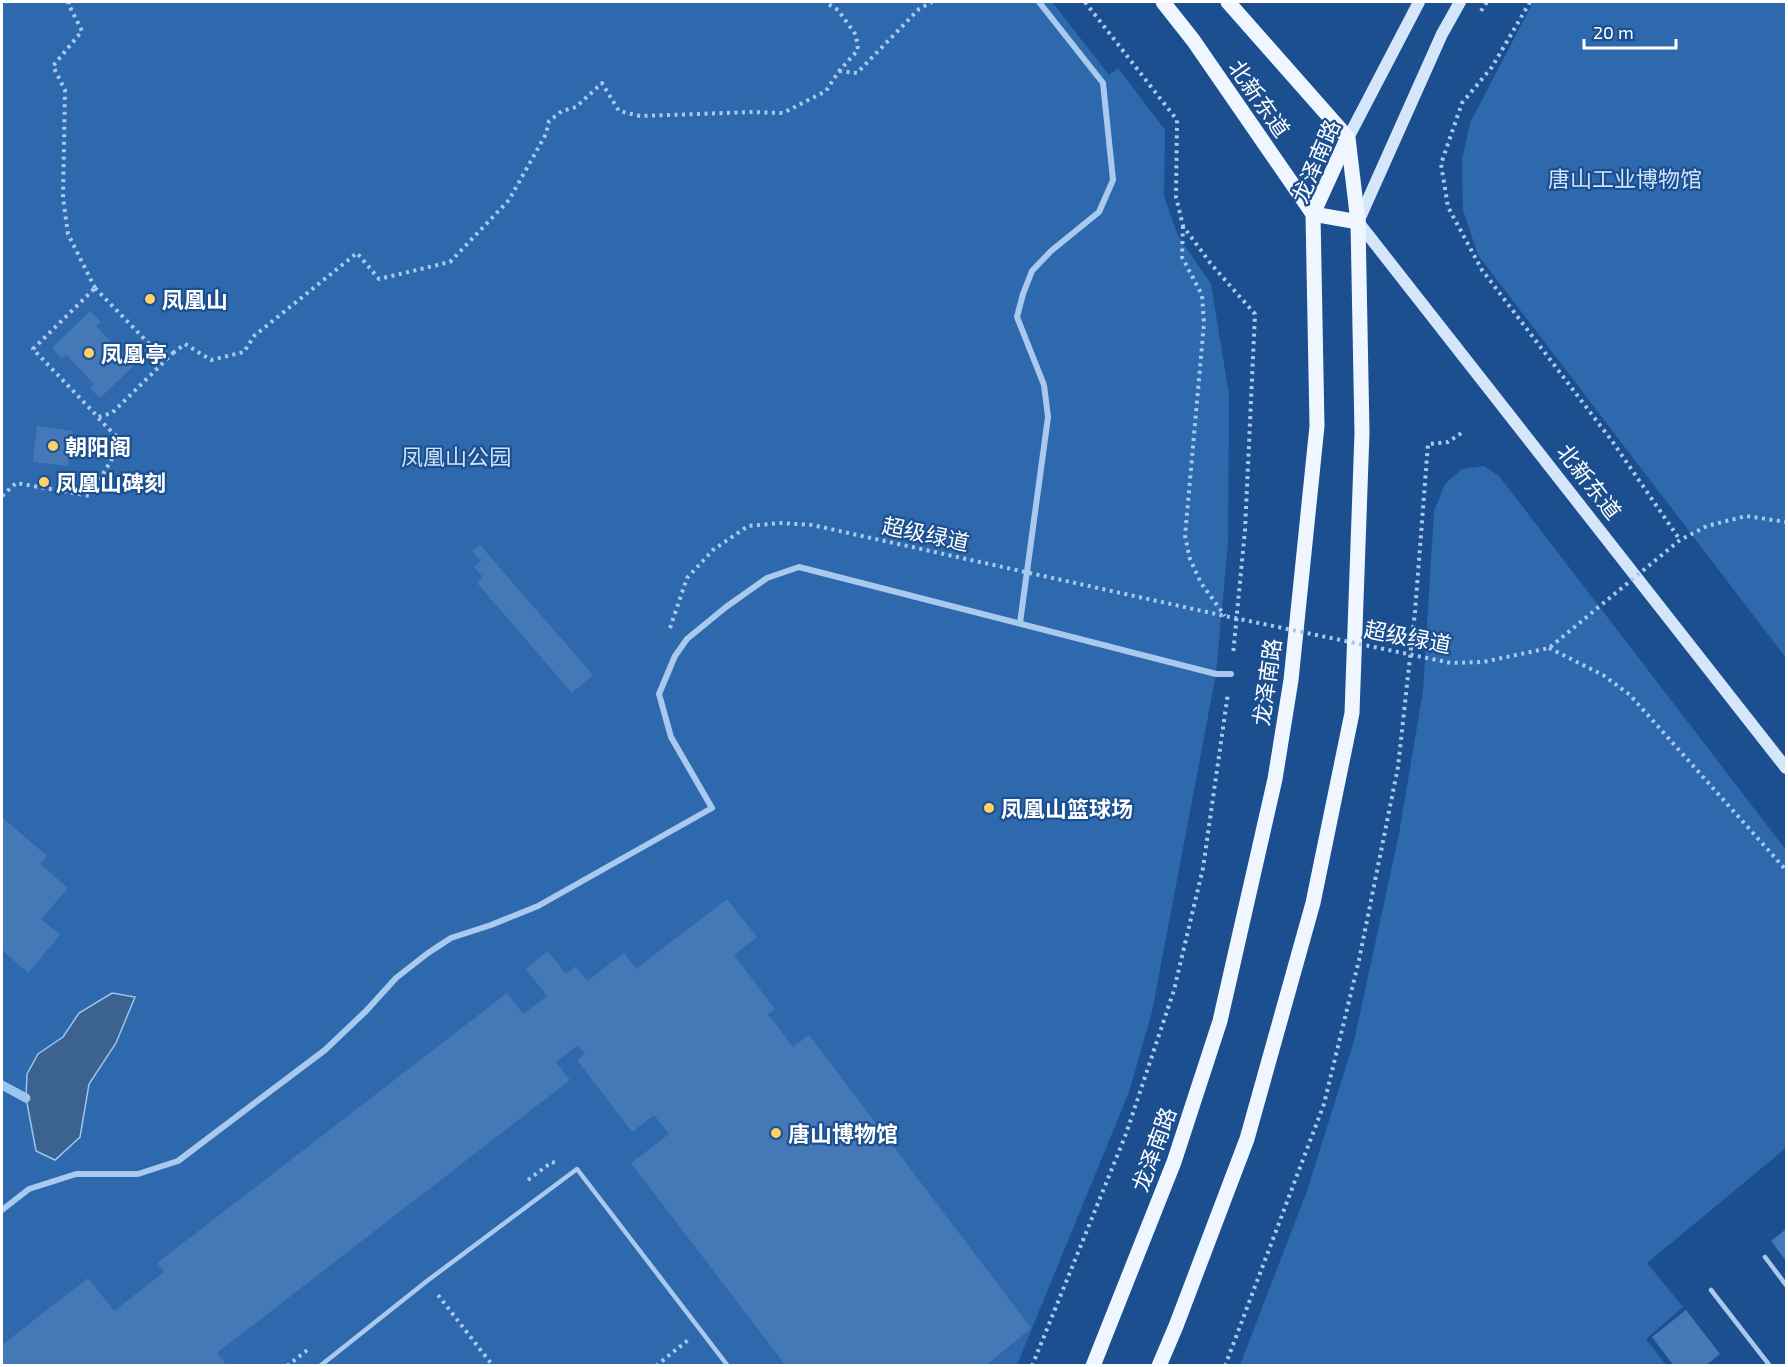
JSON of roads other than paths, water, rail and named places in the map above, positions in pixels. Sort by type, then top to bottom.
[{"type":"main road","name":"北新东道","points":[[1163,2],[1193,40],[1313,214]]},
{"type":"main road","name":"北新东道","points":[[1228,2],[1348,138]]},
{"type":"main road","name":"龙泽南路","points":[[1093,1365],[1174,1162],[1220,1021],[1275,778],[1291,680],[1317,426],[1313,214],[1348,138],[1419,2]]},
{"type":"main road","points":[[1358,222],[1442,34],[1460,2]]},
{"type":"main road","points":[[1159,1365],[1247,1139],[1313,903],[1352,713],[1362,433],[1358,222],[1348,138]]},
{"type":"main road","points":[[1313,214],[1358,222]]},
{"type":"main road","name":"北新东道","points":[[1358,222],[1786,768]]},
{"type":"street","points":[[1020,623],[1048,417],[1044,385],[1017,317],[1032,271],[1051,251],[1099,212],[1113,180],[1102,82],[1039,2]]},
{"type":"street","points":[[2,1210],[29,1189],[76,1174],[138,1174],[178,1161],[325,1050],[366,1011],[396,978],[428,953],[451,938],[538,906],[712,808],[671,737],[659,694],[675,656],[687,639],[767,578],[799,567],[1216,674],[1231,674]]},
{"type":"lane","points":[[320,1365],[427,1281],[577,1169],[728,1365]]},
{"type":"lane","points":[[1765,1257],[1786,1285]]},
{"type":"lane","points":[[1712,1290],[1770,1365]]},
{"type":"waterway","points":[[2,1085],[26,1098]]},
{"type":"place","name":"凤凰山","points":[[150,299]]},
{"type":"place","name":"凤凰亭","points":[[89,353]]},
{"type":"place","name":"朝阳阁","points":[[53,446]]},
{"type":"place","name":"凤凰山碑刻","points":[[44,482]]},
{"type":"place","name":"凤凰山篮球场","points":[[989,808]]},
{"type":"place","name":"唐山博物馆","points":[[776,1133]]},
{"type":"park label","name":"唐山工业博物馆","points":[[1625,178]]},
{"type":"park label","name":"凤凰山公园","points":[[456,456]]}]
